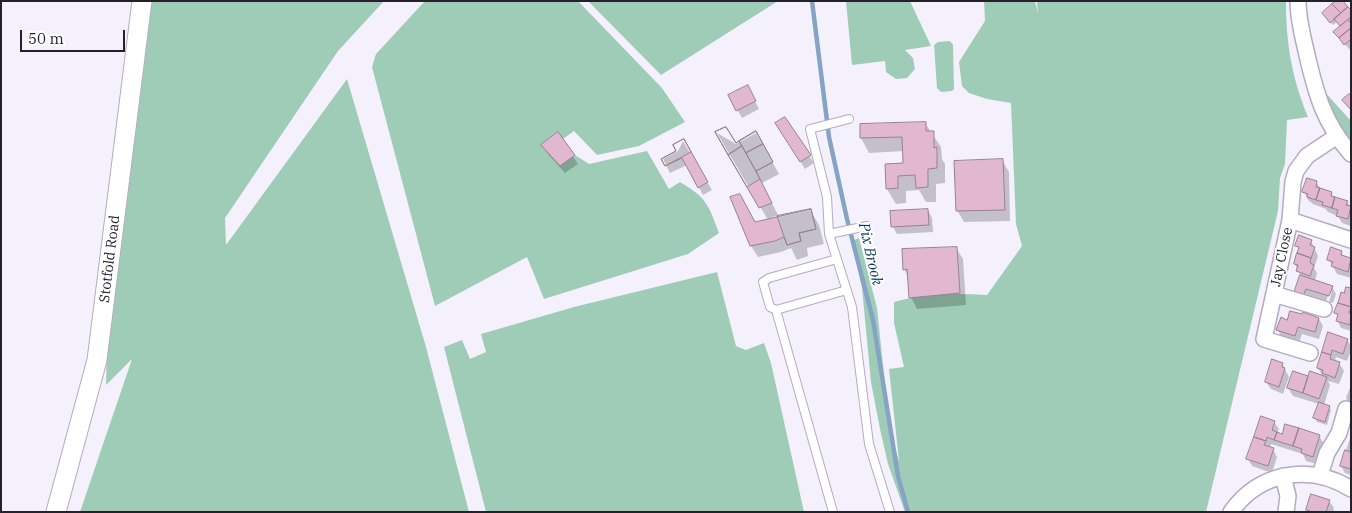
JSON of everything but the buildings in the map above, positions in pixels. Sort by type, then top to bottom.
[{"type":"street","name":"Stotfold Road","points":[[56,512],[97,360],[142,1]]},
{"type":"street","points":[[1298,1],[1298,17],[1317,96],[1325,116],[1351,154]]},
{"type":"street","name":"Jay Close","points":[[1310,353],[1264,339],[1290,220],[1293,182],[1296,171],[1307,156],[1337,136]]},
{"type":"street","name":"Jay Close","points":[[1290,220],[1351,240]]},
{"type":"street","name":"Jay Close","points":[[1274,294],[1324,309]]},
{"type":"street","points":[[1320,475],[1327,453],[1339,433],[1346,409]]},
{"type":"street","points":[[1232,512],[1243,498],[1253,490],[1266,482],[1284,476],[1306,473],[1320,475],[1340,482],[1351,489]]},
{"type":"street","points":[[1284,476],[1288,496],[1286,512]]},
{"type":"lane","points":[[849,119],[810,129],[827,196],[829,234],[852,307],[869,444],[890,512]]},
{"type":"lane","points":[[829,234],[867,226]]},
{"type":"lane","points":[[837,259],[769,278],[763,282],[770,307],[776,310],[847,290]]},
{"type":"lane","points":[[776,310],[833,512]]},
{"type":"green space","points":[[149,1],[384,1],[338,51],[225,218],[226,245],[347,79],[426,347],[469,512],[80,512],[132,359],[106,385],[107,344]]},
{"type":"green space","points":[[425,1],[578,1],[662,88],[685,122],[639,146],[597,155],[574,131],[563,139],[557,132],[541,145],[560,166],[575,155],[589,164],[647,151],[669,189],[680,182],[706,203],[719,233],[688,254],[544,299],[527,257],[435,306],[372,67],[376,54]]},
{"type":"green space","points":[[588,1],[778,1],[661,75]]},
{"type":"green space","points":[[846,1],[910,1],[931,46],[905,50],[913,58],[915,69],[907,78],[896,79],[886,72],[885,61],[852,65]]},
{"type":"green space","points":[[984,1],[1035,1],[1038,13],[1037,1],[1286,1],[1287,32],[1291,61],[1308,117],[1287,120],[1285,164],[1280,178],[1278,211],[1206,512],[905,512],[888,464],[880,429],[871,382],[862,288],[852,241],[859,238],[877,308],[885,384],[894,444],[899,461],[889,369],[904,367],[894,323],[894,302],[941,294],[987,295],[1022,246],[1016,224],[1011,103],[987,99],[969,93],[962,86],[959,62],[985,21]]},
{"type":"green space","points":[[950,41],[953,45],[954,89],[941,92],[937,88],[934,45],[938,42]]},
{"type":"green space","points":[[1323,90],[1351,121],[1351,150],[1337,128]]},
{"type":"green space","points":[[717,272],[736,346],[746,350],[764,343],[771,363],[804,512],[486,512],[444,347],[462,340],[470,359],[486,352],[481,334],[574,307]]},
{"type":"waterway","name":"Pix Brook","points":[[812,1],[829,137],[847,219],[873,320],[898,476],[908,512]]}]
